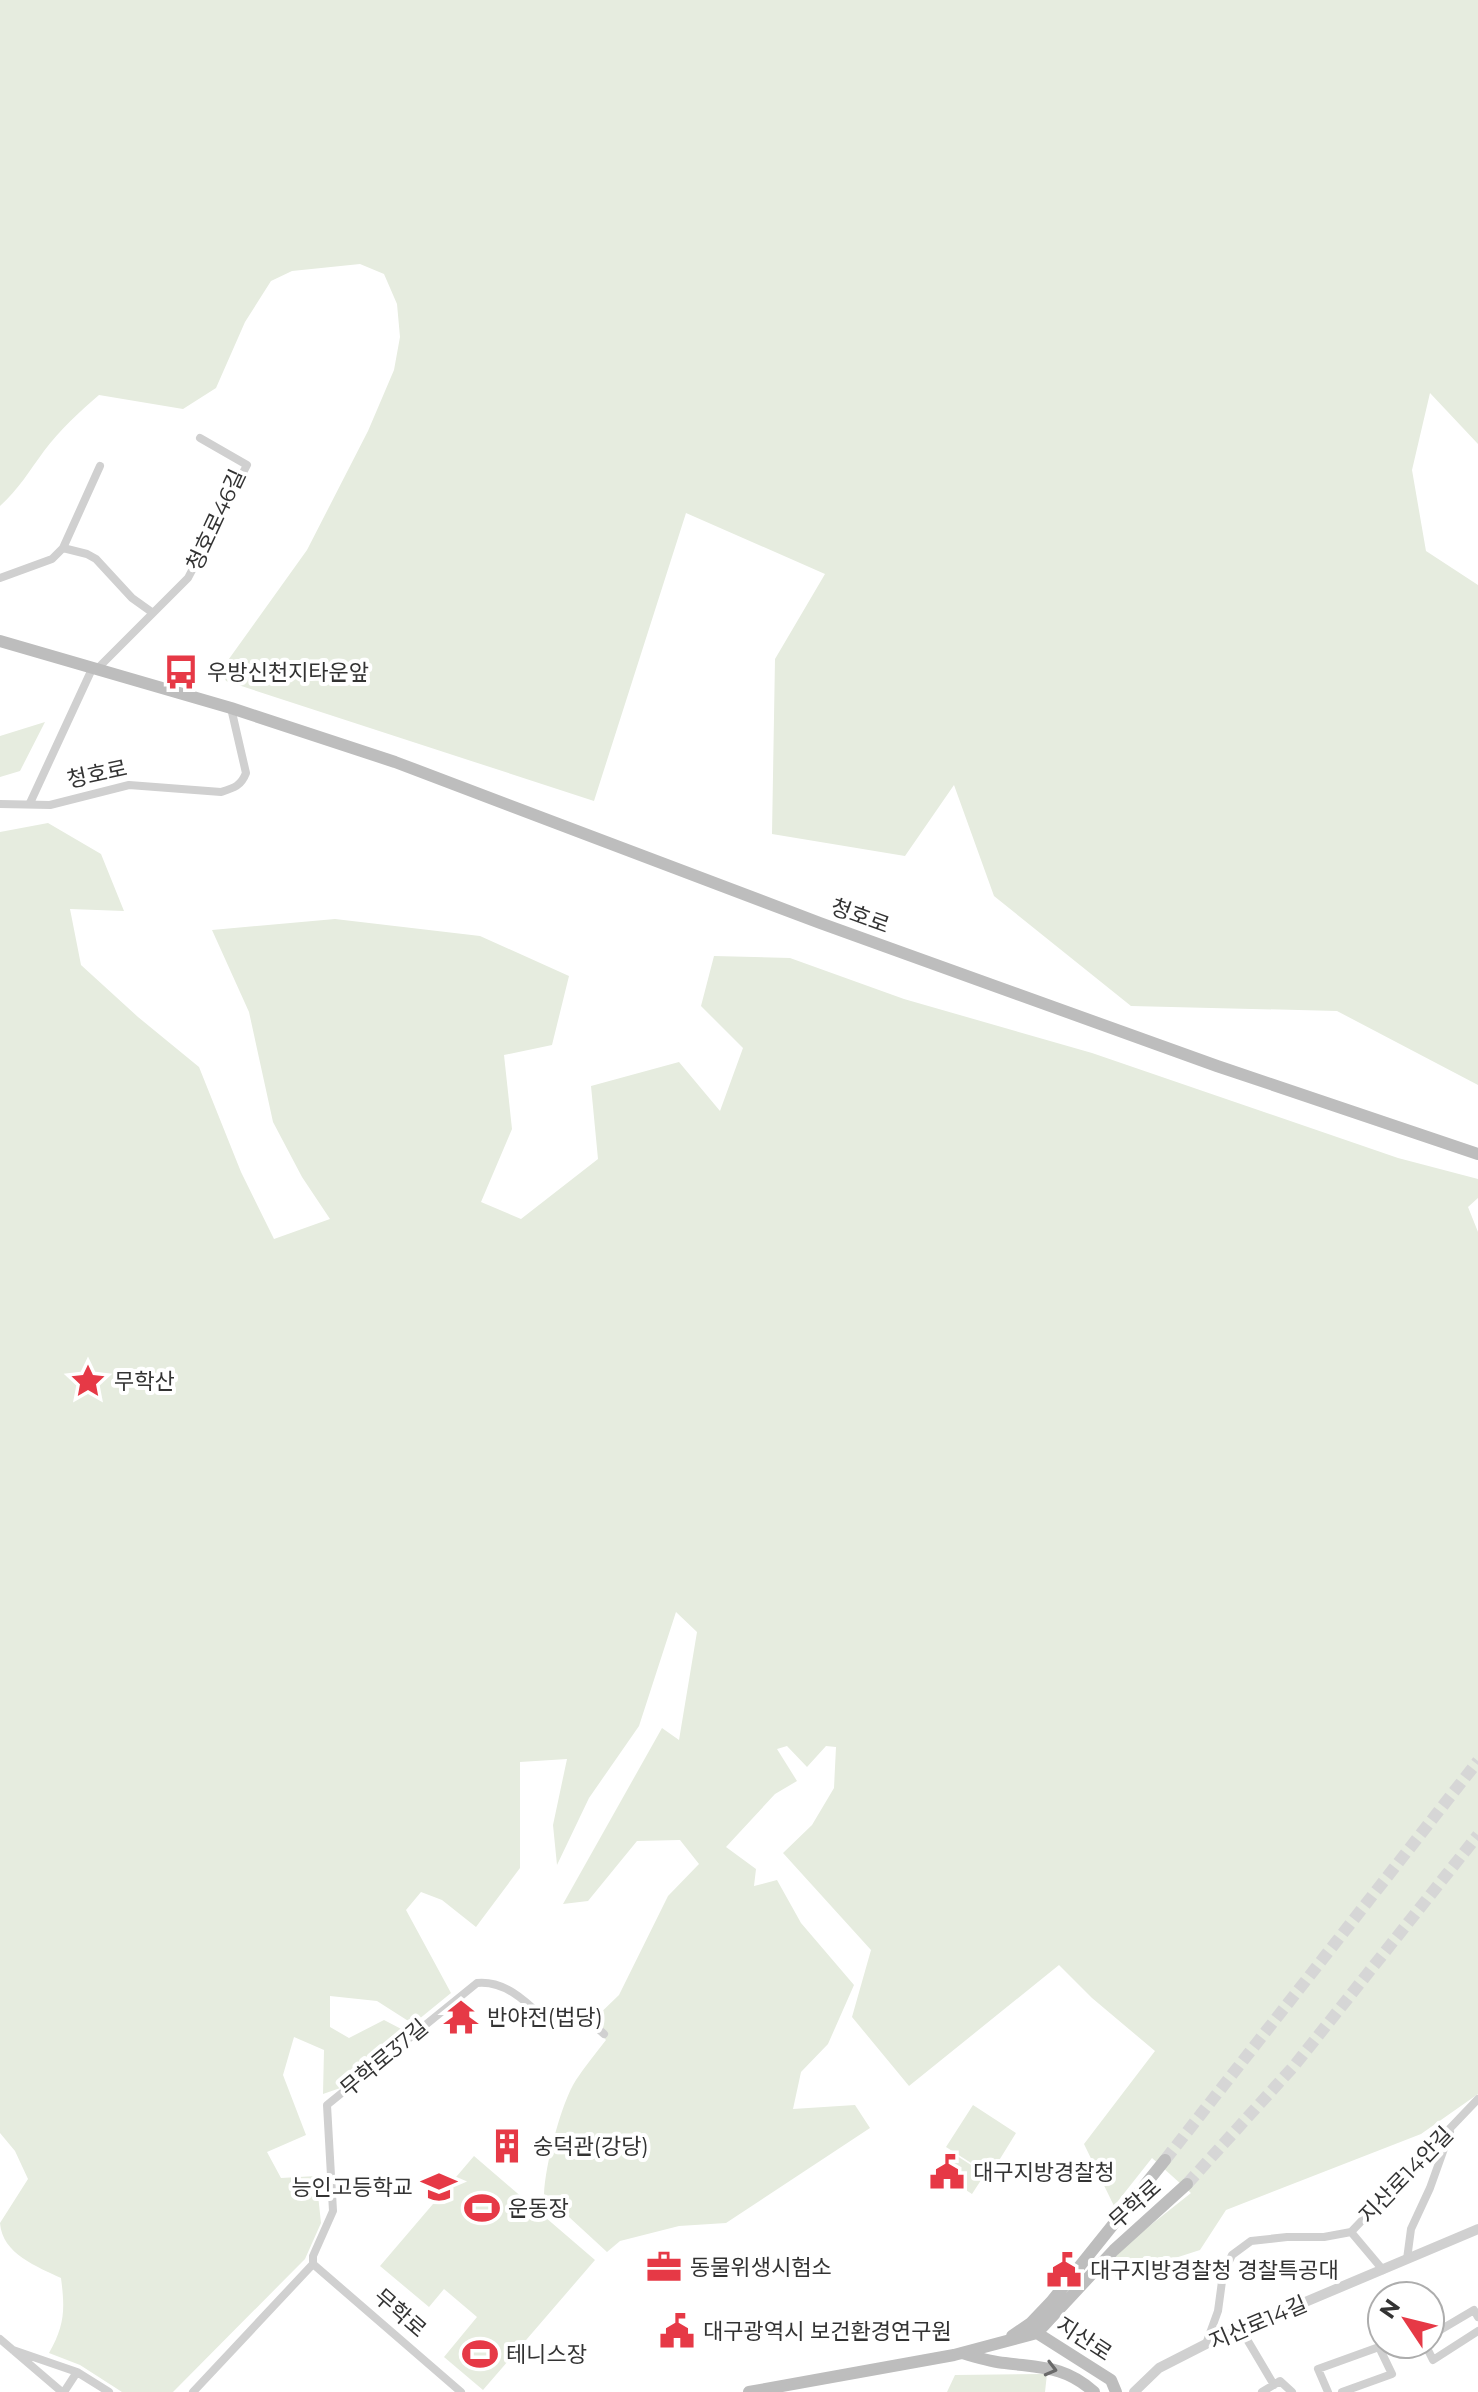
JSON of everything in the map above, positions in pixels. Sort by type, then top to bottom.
[{"type":"main road","name":"청호로","points":[[0,641],[231,708],[395,762],[820,923],[1202,1061],[1478,1154]]},
{"type":"main road","name":"무학로","points":[[1003,2342],[1051,2302],[1165,2160]]},
{"type":"main road","name":"무학로","points":[[749,2392],[961,2353],[1037,2333],[1114,2250],[1187,2184]]},
{"type":"main road","name":"지산로","points":[[1022,2329],[1037,2333],[1111,2380],[1116,2392]]},
{"type":"main road","name":"무학로","points":[[961,2353],[1003,2363]]},
{"type":"main road","name":"지산로","points":[[1003,2363],[1039,2365],[1070,2374],[1094,2392]]},
{"type":"street","name":"청호로46길","points":[[94,669],[188,578],[247,465],[200,438]]},
{"type":"street","points":[[0,578],[52,559],[63,548],[100,466]]},
{"type":"street","points":[[63,548],[96,559],[132,598],[153,613]]},
{"type":"street","name":"청호로","points":[[94,669],[30,803],[50,805],[129,785],[221,792],[235,788],[242,783],[246,773],[231,708]]},
{"type":"street","points":[[0,804],[30,803]]},
{"type":"street","name":"무학로37길","points":[[193,2392],[313,2264],[313,2256],[333,2211],[327,2105],[477,1983],[495,1984],[516,1994],[551,2025],[584,2016],[604,2034]]},
{"type":"street","name":"지산로14안길","points":[[1206,2344],[1218,2311],[1223,2274],[1232,2255],[1251,2241],[1324,2237],[1351,2232],[1478,2099]]},
{"type":"street","points":[[1407,2259],[1411,2229],[1452,2128]]},
{"type":"street","name":"지산로14길","points":[[1134,2392],[1159,2368],[1206,2344],[1478,2229]]},
{"type":"street","points":[[1351,2232],[1383,2270]]},
{"type":"street","name":"무학로","points":[[313,2264],[461,2392]]},
{"type":"street","points":[[1446,2327],[1474,2310],[1478,2317]]},
{"type":"street","points":[[1242,2331],[1274,2385]]},
{"type":"street","points":[[1446,2352],[1478,2331]]},
{"type":"street","points":[[0,2339],[63,2392],[77,2372]]},
{"type":"street","points":[[1328,2392],[1318,2369],[1379,2347],[1392,2374],[1342,2392]]},
{"type":"street","points":[[13,2350],[77,2372],[109,2392]]},
{"type":"street","points":[[1262,2392],[1280,2381],[1292,2392]]},
{"type":"shaded area","points":[[0,0],[1478,0],[1478,444],[1430,393],[1412,470],[1426,551],[1478,585],[1478,1085],[1337,1011],[1131,1006],[994,896],[954,785],[905,856],[772,834],[775,659],[825,574],[686,513],[594,801],[226,681],[221,670],[307,550],[368,431],[394,370],[400,337],[397,304],[384,274],[360,264],[292,271],[271,281],[245,322],[216,388],[183,409],[99,395],[57,436],[0,506]]},
{"type":"shaded area","points":[[45,722],[20,771],[0,777],[0,736]]},
{"type":"shaded area","points":[[48,823],[101,854],[124,911],[70,909],[81,965],[199,1067],[241,1172],[274,1239],[330,1219],[302,1177],[273,1122],[249,1012],[212,930],[335,919],[480,936],[569,976],[552,1045],[504,1055],[512,1129],[481,1202],[521,1219],[598,1159],[591,1086],[679,1062],[720,1111],[743,1048],[701,1006],[714,956],[790,958],[904,999],[1092,1053],[1398,1158],[1478,1179],[1478,1198],[1468,1207],[1478,1232],[1478,2094],[1421,2134],[1226,2210],[1200,2250],[1116,2277],[1109,2264],[1128,2243],[1191,2193],[1152,2158],[1114,2206],[1084,2144],[1155,2051],[1092,1998],[1059,1965],[909,2086],[852,2017],[871,1950],[783,1853],[812,1825],[834,1788],[836,1747],[826,1746],[807,1767],[787,1746],[777,1749],[797,1781],[775,1794],[726,1847],[756,1869],[754,1886],[777,1880],[801,1923],[854,1985],[828,2044],[801,2072],[793,2109],[855,2105],[870,2128],[726,2223],[679,2226],[620,2241],[607,2252],[544,2194],[551,2152],[570,2090],[606,2040],[590,2023],[619,1995],[668,1896],[699,1864],[680,1840],[637,1841],[588,1901],[563,1904],[662,1728],[679,1740],[697,1632],[676,1612],[639,1726],[589,1798],[557,1865],[553,1825],[567,1759],[520,1762],[520,1868],[476,1927],[442,1900],[421,1892],[406,1910],[451,1993],[413,2024],[377,2001],[330,1996],[330,2027],[349,2038],[384,2020],[407,2032],[346,2086],[323,2094],[324,2050],[294,2037],[283,2075],[306,2135],[267,2152],[281,2178],[316,2176],[321,2223],[305,2259],[173,2392],[122,2392],[80,2365],[49,2353],[62,2317],[61,2278],[14,2251],[2,2234],[0,2223],[28,2179],[15,2151],[0,2133],[0,832]]},
{"type":"shaded area","points":[[973,2105],[1016,2133],[990,2175],[946,2147]]},
{"type":"shaded area","points":[[951,2152],[985,2174],[972,2194],[938,2172]]},
{"type":"shaded area","name":"운동장","points":[[474,2156],[595,2260],[483,2390],[444,2357],[477,2317],[444,2289],[429,2307],[380,2266]]},
{"type":"shaded area","points":[[1047,2374],[1045,2392],[947,2392],[955,2375]]},
{"type":"tunnel","points":[[1165,2160],[1478,1761]]},
{"type":"tunnel","points":[[1187,2184],[1294,2066],[1478,1835]]},
{"type":"place","name":"우방신천지타운앞","points":[[181,672]]},
{"type":"place","name":"무학산","points":[[88,1381]]},
{"type":"place","name":"반야전(법당)","points":[[461,2017]]},
{"type":"place","name":"숭덕관(강당)","points":[[507,2146]]},
{"type":"place","name":"대구지방경찰청","points":[[947,2172]]},
{"type":"place","name":"능인고등학교","points":[[439,2187]]},
{"type":"place","name":"운동장","points":[[482,2208]]},
{"type":"place","name":"동물위생시험소","points":[[664,2267]]},
{"type":"place","name":"대구지방경찰청 경찰특공대","points":[[1064,2270]]},
{"type":"place","name":"대구광역시 보건환경연구원","points":[[677,2331]]},
{"type":"place","name":"테니스장","points":[[480,2354]]}]
